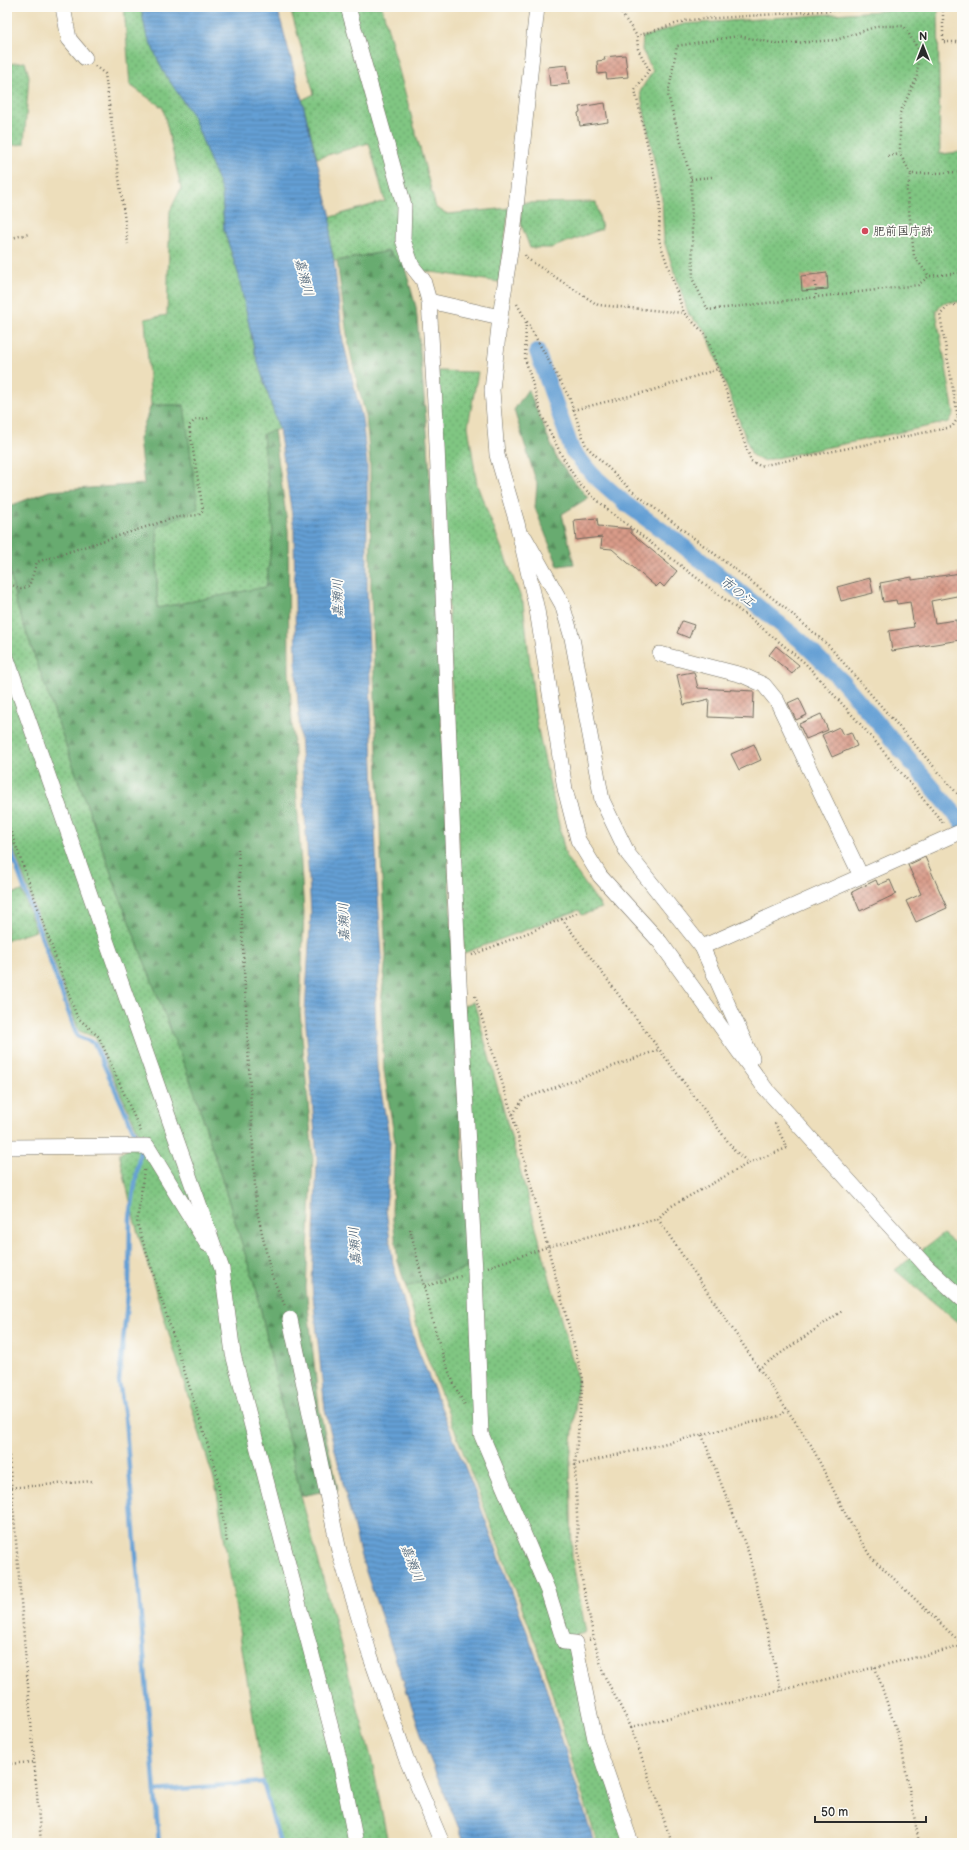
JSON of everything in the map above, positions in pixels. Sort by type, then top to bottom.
[{"type":"street","points":[[63,7],[69,39],[85,58]]},
{"type":"street","points":[[348,7],[404,205],[403,240],[412,266],[423,280],[429,301],[458,964],[475,1272],[481,1434],[548,1591],[564,1642],[575,1644],[595,1739],[631,1843]]},
{"type":"street","points":[[537,7],[514,226],[500,317],[492,390],[497,448],[517,523],[537,610],[565,789],[578,840],[600,876],[660,942],[766,1088],[927,1267],[962,1299]]},
{"type":"street","points":[[429,301],[500,317]]},
{"type":"street","points":[[517,523],[562,604],[572,638],[602,800],[628,854],[702,947],[766,1088]]},
{"type":"street","points":[[660,654],[742,675],[764,685],[778,701],[861,876]]},
{"type":"street","points":[[8,661],[222,1269],[233,1354],[340,1762],[356,1843]]},
{"type":"street","points":[[702,947],[957,833]]},
{"type":"street","points":[[7,1147],[147,1146],[222,1269]]},
{"type":"street","points":[[290,1320],[339,1551],[369,1652],[406,1758],[442,1843]]},
{"type":"path","points":[[617,7],[636,36],[638,49],[649,70],[636,90],[660,200],[659,240],[684,313],[706,335],[751,461],[760,466],[952,427],[958,418],[940,315],[949,304],[962,304]]},
{"type":"path","points":[[636,36],[688,20],[882,7]]},
{"type":"path","points":[[943,7],[943,42],[962,42]]},
{"type":"path","points":[[930,276],[914,256],[907,191],[911,174],[900,154],[900,113],[917,77],[918,49],[904,26],[878,26],[836,40],[779,44],[738,36],[677,46],[668,95],[691,179],[693,280],[708,310],[918,285],[930,276],[962,273]]},
{"type":"path","points":[[85,58],[105,74],[128,244]]},
{"type":"path","points":[[888,156],[900,154]]},
{"type":"path","points":[[911,174],[962,172]]},
{"type":"path","points":[[691,179],[712,177]]},
{"type":"path","points":[[7,239],[29,234]]},
{"type":"path","points":[[524,252],[526,258],[598,305],[684,313]]},
{"type":"path","points":[[815,282],[816,297]]},
{"type":"path","points":[[517,303],[568,397],[586,446],[632,492],[779,603],[828,645],[962,799]]},
{"type":"path","points":[[526,322],[525,358],[542,416],[562,456],[580,484],[614,514],[756,623],[805,663],[957,833]]},
{"type":"path","points":[[573,410],[650,391],[718,368]]},
{"type":"path","points":[[7,576],[10,584],[21,589],[29,586],[37,562],[177,517],[199,515],[203,510],[189,426],[195,420],[209,418]]},
{"type":"path","points":[[7,821],[77,1017],[99,1037],[147,1146]]},
{"type":"path","points":[[238,849],[256,1206],[271,1274],[290,1320]]},
{"type":"path","points":[[458,964],[466,958],[577,913]]},
{"type":"path","points":[[562,919],[658,1050],[735,1151],[749,1163]]},
{"type":"path","points":[[473,992],[512,1114],[583,1379],[575,1465],[579,1564],[594,1638],[603,1673],[631,1727],[672,1843]]},
{"type":"path","points":[[512,1114],[523,1099],[658,1050]]},
{"type":"path","points":[[547,1247],[658,1219],[668,1208],[749,1163],[787,1148],[775,1122]]},
{"type":"path","points":[[144,1169],[138,1223],[216,1470],[227,1543]]},
{"type":"path","points":[[658,1219],[758,1369],[811,1445],[847,1517],[870,1556],[962,1645]]},
{"type":"path","points":[[410,1229],[425,1286],[433,1326],[454,1385],[469,1413]]},
{"type":"path","points":[[758,1369],[842,1311]]},
{"type":"path","points":[[575,1465],[779,1416],[787,1409]]},
{"type":"path","points":[[7,1432],[41,1843]]},
{"type":"path","points":[[702,1435],[749,1554],[781,1691]]},
{"type":"path","points":[[7,1488],[93,1481]]},
{"type":"path","points":[[575,1644],[594,1638]]},
{"type":"path","points":[[631,1727],[962,1645]]},
{"type":"path","points":[[875,1667],[902,1744],[919,1843]]},
{"type":"path","points":[[7,1764],[34,1762]]},
{"type":"green space","points":[[124,7],[141,7],[146,33],[163,71],[193,116],[222,192],[224,230],[238,273],[255,353],[279,429],[263,434],[273,531],[266,587],[157,608],[157,527],[184,405],[151,405],[145,319],[167,315],[170,211],[181,188],[163,108],[130,85]]},
{"type":"green space","points":[[290,7],[382,7],[436,208],[448,214],[509,208],[499,282],[405,268],[389,251],[334,261],[330,243],[331,217],[385,201],[369,143],[317,158],[302,100],[314,94]]},
{"type":"green space","points":[[938,7],[940,154],[962,152],[962,302],[945,302],[936,311],[954,413],[949,422],[762,461],[752,455],[706,331],[689,315],[664,241],[662,199],[640,91],[653,71],[642,50],[643,37],[684,24]]},
{"type":"green space","points":[[25,62],[29,76],[24,144],[7,146],[7,64]]},
{"type":"green space","points":[[596,202],[602,229],[551,248],[530,248],[521,224],[521,203]]},
{"type":"green space","points":[[389,251],[405,268],[416,307],[428,442],[468,1268],[406,1287],[398,1262],[392,1211],[395,1142],[384,1071],[381,1004],[386,956],[371,594],[370,463],[366,416],[348,341],[337,261]]},
{"type":"green space","points":[[438,371],[478,372],[468,426],[477,485],[523,603],[537,725],[566,857],[602,908],[582,915],[579,910],[464,953]]},
{"type":"green space","points":[[528,389],[557,459],[588,498],[562,514],[574,564],[558,566],[535,508],[537,484],[514,410]]},
{"type":"green space","points":[[151,405],[184,405],[198,508],[157,527],[157,608],[266,587],[273,531],[263,434],[274,430],[288,530],[289,672],[304,913],[300,1012],[313,1159],[306,1288],[319,1408],[338,1489],[301,1496],[257,1292],[195,1093],[118,893],[16,603],[7,556],[7,507],[49,491],[144,484],[139,439]]},
{"type":"green space","points":[[7,556],[16,603],[118,893],[195,1093],[257,1292],[301,1496],[372,1761],[388,1843],[278,1843],[262,1772],[216,1487],[135,1223],[119,1153],[142,1140],[95,1037],[79,1031],[7,830]]},
{"type":"green space","points":[[22,891],[36,931],[7,940],[7,895]]},
{"type":"green space","points":[[474,1002],[578,1381],[570,1461],[572,1558],[586,1633],[569,1636],[626,1843],[597,1843],[541,1657],[422,1344],[406,1287],[468,1268],[464,1005]]},
{"type":"green space","points":[[943,1234],[962,1249],[962,1326],[895,1270]]},
{"type":"water","name":"嘉瀬川","points":[[141,7],[277,7],[331,217],[330,243],[334,261],[343,341],[362,418],[367,464],[367,593],[377,882],[382,957],[375,1002],[377,1069],[390,1142],[386,1210],[393,1264],[416,1345],[475,1492],[537,1659],[594,1843],[465,1843],[428,1754],[361,1557],[325,1409],[312,1285],[317,1159],[305,1013],[311,912],[296,671],[294,528],[279,429],[255,353],[238,273],[224,230],[222,192],[193,116],[163,71],[146,33]]},
{"type":"building","points":[[625,55],[628,77],[607,79],[606,73],[598,74],[597,61],[605,60],[604,57]]},
{"type":"building","points":[[567,65],[569,84],[550,86],[548,67]]},
{"type":"building","points":[[605,103],[608,122],[580,126],[578,113],[580,112],[579,107]]},
{"type":"building","points":[[827,273],[828,289],[802,291],[801,276]]},
{"type":"building","points":[[597,518],[598,526],[631,529],[631,533],[677,571],[664,587],[660,583],[656,587],[612,549],[601,548],[602,537],[576,540],[574,520]]},
{"type":"building","points":[[961,573],[962,595],[931,601],[935,623],[956,620],[960,640],[892,651],[889,631],[914,627],[910,602],[897,604],[896,600],[883,602],[880,583],[912,577],[912,580]]},
{"type":"building","points":[[870,578],[873,593],[841,601],[837,587]]},
{"type":"building","points":[[682,621],[694,625],[689,638],[677,633]]},
{"type":"building","points":[[776,646],[799,665],[792,674],[769,655]]},
{"type":"building","points":[[694,672],[698,688],[754,691],[753,719],[708,717],[709,699],[684,705],[677,675]]},
{"type":"building","points":[[799,698],[807,715],[796,720],[788,703]]},
{"type":"building","points":[[821,714],[828,730],[806,739],[799,724]]},
{"type":"building","points":[[839,727],[843,735],[851,732],[857,746],[832,757],[822,735]]},
{"type":"building","points":[[754,744],[761,760],[739,770],[731,754]]},
{"type":"building","points":[[925,857],[947,908],[916,922],[906,901],[921,894],[908,865]]},
{"type":"building","points":[[876,880],[878,885],[890,880],[896,894],[860,911],[852,892]]},
{"type":"waterway","name":"市の江","points":[[537,351],[572,450],[592,474],[626,504],[678,542],[800,640],[842,681],[962,822]]},
{"type":"waterway","points":[[7,840],[77,1036],[94,1043],[139,1142]]},
{"type":"waterway","points":[[140,1151],[130,1218],[129,1283],[119,1382],[125,1417],[159,1843]]},
{"type":"waterway","points":[[155,1791],[263,1782],[280,1843]]},
{"type":"place","name":"肥前国庁跡","points":[[865,231]]}]
